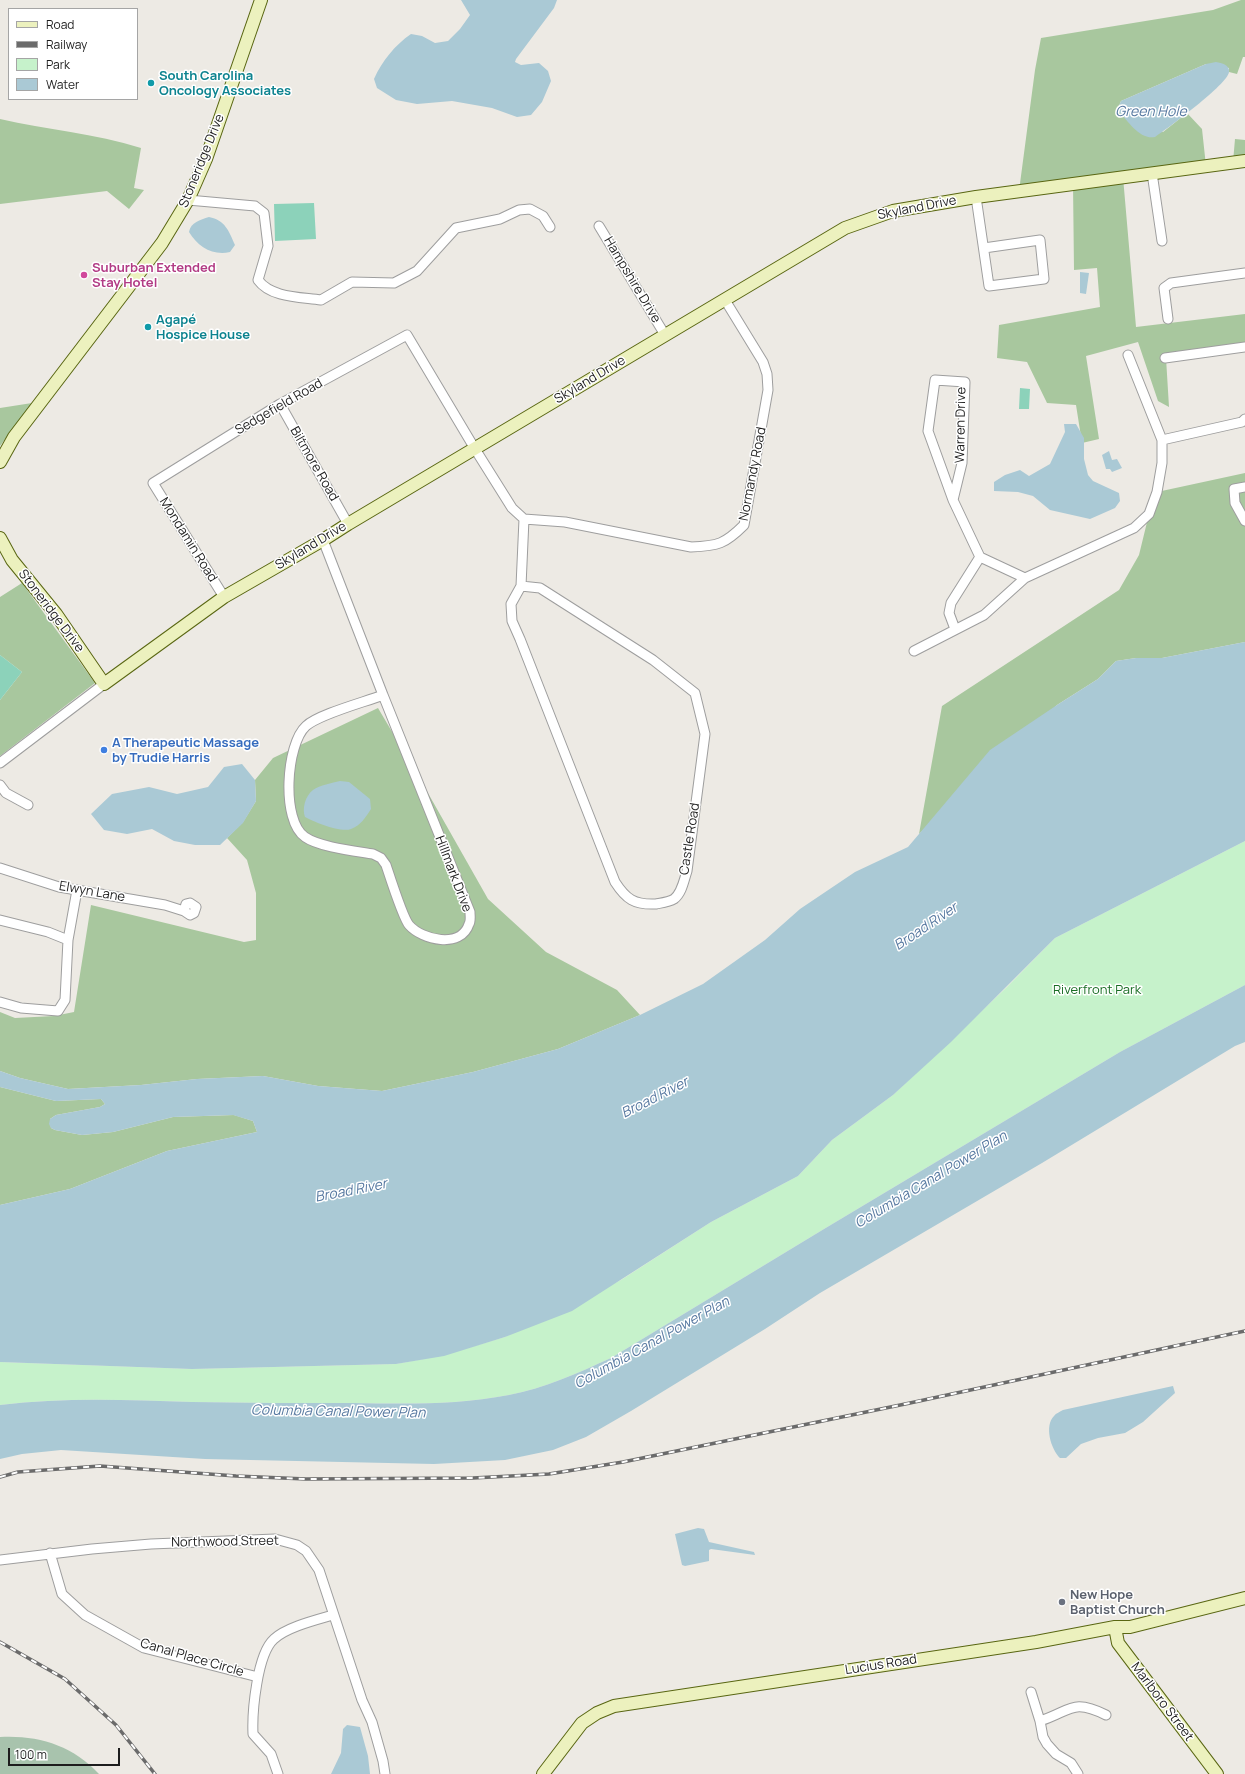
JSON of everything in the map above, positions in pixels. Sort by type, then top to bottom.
[{"type":"street","name":"Stoneridge Drive","points":[[0,462],[14,437],[162,243],[188,200],[206,159],[261,0]]},
{"type":"street","name":"Skyland Drive","points":[[0,763],[104,684],[224,597],[323,540],[845,228],[893,211],[976,197],[1245,160]]},
{"type":"street","points":[[1152,173],[1162,240]]},
{"type":"street","points":[[976,197],[989,286],[1044,279],[1040,240],[984,248]]},
{"type":"street","points":[[188,200],[255,206],[264,213],[268,246],[258,280],[264,287],[279,293],[321,300],[352,282],[394,283],[417,271],[456,228],[500,219],[519,210],[530,209],[543,216],[550,227]]},
{"type":"street","name":"Hampshire Drive","points":[[599,226],[665,335]]},
{"type":"street","points":[[1168,319],[1164,288],[1171,284],[1245,274]]},
{"type":"street","name":"Normandy Road","points":[[524,519],[565,522],[691,547],[712,546],[730,539],[744,525],[768,390],[767,374],[756,350],[725,300]]},
{"type":"street","name":"Sedgefield Road","points":[[153,483],[280,404],[407,335],[475,449]]},
{"type":"street","points":[[1166,358],[1245,347]]},
{"type":"street","points":[[914,651],[984,615],[1025,578],[1134,528],[1149,514],[1157,492],[1162,463],[1162,440],[1128,355]]},
{"type":"street","name":"Warren Drive","points":[[953,500],[962,463],[965,382],[935,380],[928,431],[953,500],[980,558]]},
{"type":"street","name":"Biltmore Road","points":[[280,404],[348,524]]},
{"type":"street","points":[[1162,440],[1242,422],[1245,419]]},
{"type":"street","points":[[475,449],[512,508],[524,519]]},
{"type":"street","name":"Mondamin Road","points":[[153,483],[224,597]]},
{"type":"street","points":[[1245,487],[1234,488],[1235,503],[1245,521]]},
{"type":"street","name":"Castle Road","points":[[521,586],[540,588],[653,660],[695,693],[705,734],[687,871],[682,889],[674,899],[646,905],[632,901],[623,894],[615,882],[512,621],[511,604],[521,586],[524,519]]},
{"type":"street","name":"Stoneridge Drive","points":[[0,538],[12,560],[60,620],[104,684]]},
{"type":"street","name":"Hillmark Drive","points":[[323,540],[470,912],[470,924],[464,933],[451,940],[421,935],[408,925],[388,871],[381,858],[373,854],[310,840],[304,837],[296,828],[292,817],[289,786],[291,759],[297,739],[305,726],[319,718],[383,695]]},
{"type":"street","points":[[955,630],[949,613],[951,603],[980,558],[1025,578]]},
{"type":"street","points":[[0,785],[6,793],[28,805]]},
{"type":"street","name":"Elwyn Lane","points":[[0,868],[59,887],[165,905],[184,911]]},
{"type":"street","points":[[0,1002],[22,1008],[58,1011],[65,1000],[68,940],[76,890]]},
{"type":"street","points":[[0,920],[48,932],[68,940]]},
{"type":"street","name":"Northwood Street","points":[[0,1560],[50,1553],[150,1544],[275,1539],[297,1545],[306,1551],[319,1570],[362,1700],[372,1722],[383,1761],[385,1774]]},
{"type":"street","name":"Canal Place Circle","points":[[50,1553],[62,1594],[85,1615],[144,1648],[258,1677]]},
{"type":"street","name":"Lucius Road","points":[[543,1774],[582,1723],[614,1706],[1036,1642],[1115,1626],[1130,1627],[1245,1598]]},
{"type":"street","points":[[278,1774],[271,1754],[253,1734],[254,1697],[266,1650],[274,1639],[301,1624],[333,1615]]},
{"type":"street","name":"Marlboro Street","points":[[1115,1626],[1118,1643],[1217,1774]]},
{"type":"street","points":[[1031,1692],[1040,1721],[1043,1737],[1047,1744],[1056,1754],[1070,1763],[1078,1774]]},
{"type":"street","points":[[1040,1721],[1054,1717],[1068,1709],[1079,1706],[1092,1708],[1106,1715]]},
{"type":"green space","points":[[1245,0],[1245,57],[1243,57],[1237,74],[1229,72],[1229,68],[1206,64],[1121,101],[1118,108],[1163,132],[1187,113],[1202,129],[1206,166],[1123,177],[1136,327],[1245,314],[1245,348],[1166,358],[1169,407],[1158,401],[1138,342],[1086,356],[1099,439],[1082,443],[1076,405],[1047,403],[1027,362],[997,358],[999,325],[1100,307],[1097,268],[1074,270],[1073,184],[1019,191],[1035,70],[1041,38],[1213,10]]},
{"type":"green space","points":[[0,119],[88,135],[141,148],[134,188],[144,190],[129,209],[107,191],[0,204]]},
{"type":"green space","points":[[1235,139],[1245,140],[1245,161],[1233,162]]},
{"type":"green space","points":[[314,203],[316,239],[275,241],[274,204]]},
{"type":"green space","points":[[1020,388],[1030,389],[1029,409],[1019,409]]},
{"type":"green space","points":[[32,403],[0,446],[0,408]]},
{"type":"green space","points":[[1245,473],[1245,642],[1162,658],[1136,658],[1116,661],[1098,679],[1057,705],[919,834],[942,706],[1119,590],[1139,555],[1149,514],[1157,492]]},
{"type":"green space","points":[[22,583],[95,683],[0,756],[0,700],[22,672],[0,655],[0,597]]},
{"type":"green space","points":[[0,655],[22,672],[0,700]]},
{"type":"green space","points":[[378,708],[488,899],[546,952],[617,990],[640,1015],[558,1049],[473,1072],[382,1091],[318,1086],[263,1076],[197,1079],[141,1085],[68,1089],[20,1078],[0,1071],[0,1012],[15,1018],[54,1016],[74,1012],[91,905],[244,942],[256,940],[256,893],[247,860],[227,838],[243,822],[256,801],[255,780],[273,758]]},
{"type":"green space","name":"Riverfront Park","points":[[1245,841],[1245,985],[1120,1052],[599,1364],[561,1380],[522,1392],[471,1401],[412,1404],[72,1400],[24,1402],[0,1405],[0,1362],[192,1369],[396,1364],[444,1355],[505,1337],[621,1280],[711,1222],[798,1176],[832,1140],[893,1095],[1007,987],[1055,938]]},
{"type":"green space","points":[[0,1087],[56,1101],[101,1099],[105,1104],[100,1107],[56,1115],[50,1119],[51,1128],[55,1130],[82,1135],[113,1132],[173,1117],[234,1115],[253,1121],[257,1132],[167,1151],[70,1189],[0,1205]]},
{"type":"green space","points":[[0,1737],[28,1738],[54,1744],[66,1749],[89,1764],[99,1774],[0,1774]]},
{"type":"water","points":[[461,0],[557,0],[554,8],[515,62],[521,65],[539,63],[548,71],[551,81],[542,102],[531,115],[517,117],[492,108],[452,101],[417,104],[396,100],[377,88],[374,79],[381,66],[394,48],[405,38],[411,34],[422,36],[435,43],[448,41],[460,29],[470,15]]},
{"type":"water","name":"Green Hole","points":[[1216,62],[1227,66],[1229,72],[1226,78],[1196,106],[1155,137],[1144,136],[1119,112],[1118,108],[1121,101],[1206,64]]},
{"type":"water","points":[[209,217],[223,223],[226,227],[235,245],[230,252],[218,253],[206,249],[197,242],[189,232],[192,226],[199,220]]},
{"type":"water","points":[[1080,272],[1089,273],[1086,294],[1080,293]]},
{"type":"water","points":[[1064,424],[1076,424],[1084,438],[1084,459],[1088,475],[1093,481],[1119,493],[1120,501],[1115,508],[1090,519],[1050,510],[1033,496],[1018,492],[994,491],[994,482],[1005,475],[1020,470],[1029,476],[1050,464],[1065,432]]},
{"type":"water","points":[[1109,451],[1112,460],[1117,459],[1122,468],[1112,472],[1110,469],[1106,469],[1102,455]]},
{"type":"water","name":"Broad River","points":[[1245,642],[1245,841],[1055,938],[951,1042],[893,1095],[832,1140],[798,1176],[711,1222],[572,1311],[505,1337],[444,1356],[396,1364],[192,1369],[0,1362],[0,1205],[70,1189],[167,1151],[257,1132],[253,1121],[233,1115],[173,1117],[113,1132],[82,1135],[55,1130],[51,1128],[49,1124],[50,1119],[56,1115],[100,1107],[105,1104],[101,1099],[56,1101],[0,1087],[0,1071],[20,1078],[68,1089],[141,1085],[197,1079],[263,1076],[318,1086],[382,1091],[473,1072],[558,1049],[640,1015],[703,984],[765,940],[800,909],[855,872],[908,847],[990,750],[1098,679],[1116,661],[1136,658],[1162,658]]},
{"type":"water","points":[[242,764],[255,780],[256,801],[243,823],[220,845],[195,845],[174,841],[152,829],[127,834],[104,830],[91,814],[112,794],[149,787],[177,794],[208,787],[224,767]]},
{"type":"water","points":[[340,781],[349,782],[370,799],[371,809],[362,821],[351,829],[341,830],[305,817],[305,803],[310,793],[326,784]]},
{"type":"water","name":"Columbia Canal Power Plan","points":[[1245,985],[1245,1042],[1235,1046],[1042,1163],[820,1293],[765,1329],[631,1411],[586,1437],[553,1450],[505,1460],[434,1464],[205,1459],[61,1450],[22,1454],[0,1459],[0,1405],[24,1402],[72,1400],[232,1403],[432,1403],[471,1401],[509,1395],[561,1380],[611,1358],[1120,1052]]},
{"type":"water","points":[[1173,1386],[1175,1393],[1143,1422],[1125,1433],[1098,1438],[1081,1444],[1066,1458],[1060,1458],[1054,1449],[1050,1437],[1049,1426],[1051,1420],[1057,1413],[1063,1410]]},
{"type":"water","points":[[698,1528],[704,1529],[709,1542],[754,1552],[755,1555],[711,1549],[709,1550],[709,1561],[685,1566],[682,1565],[675,1534]]},
{"type":"water","points":[[347,1725],[360,1727],[368,1756],[370,1774],[331,1774],[341,1753],[343,1729]]},
{"type":"railway","points":[[0,1477],[18,1472],[100,1466],[236,1476],[306,1479],[473,1478],[549,1474],[623,1462],[910,1403],[1245,1331]]},
{"type":"railway","points":[[0,1642],[65,1679],[116,1725],[155,1774]]},
{"type":"place","name":"South Carolina Oncology Associates","points":[[151,83]]},
{"type":"place","name":"Suburban Extended Stay Hotel","points":[[84,275]]},
{"type":"place","name":"Agapé Hospice House","points":[[148,327]]},
{"type":"place","name":"A Therapeutic Massage by Trudie Harris","points":[[104,750]]},
{"type":"place","name":"New Hope Baptist Church","points":[[1062,1602]]}]
